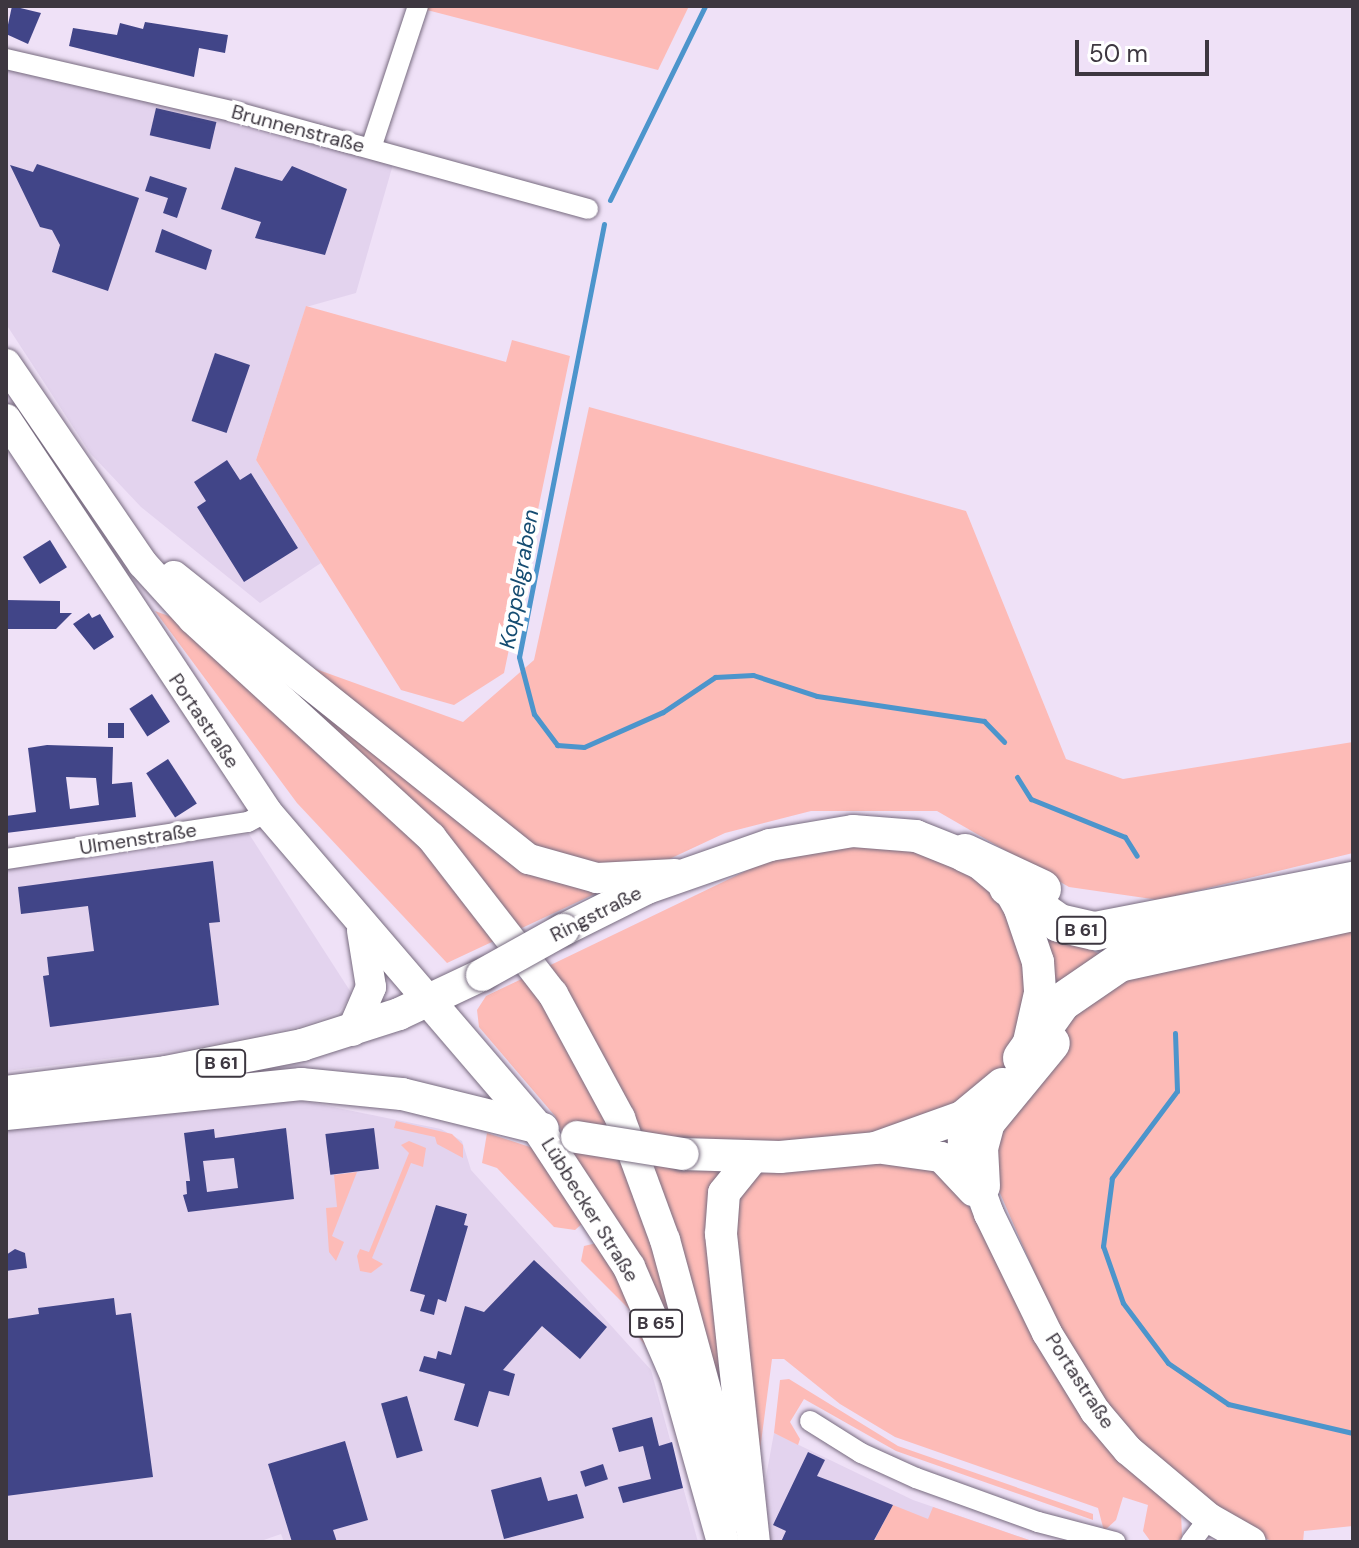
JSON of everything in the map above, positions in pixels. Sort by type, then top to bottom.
[{"type":"highway","points":[[965,853],[1005,867],[1079,907],[1164,918]]},
{"type":"highway","name":"B 61","points":[[1008,887],[1076,929],[1124,929],[1164,918],[1353,881]]},
{"type":"highway","name":"B 61","points":[[1022,1058],[1062,1002],[1105,969],[1150,953],[1353,912]]},
{"type":"highway","points":[[985,1200],[979,1148],[986,1122],[1024,1082],[1105,969]]},
{"type":"main road","points":[[6,364],[112,523],[193,619],[431,837],[553,994],[620,1118],[665,1240],[747,1542]]},
{"type":"main road","name":"Portastraße","points":[[6,419],[267,812],[360,926],[429,1001]]},
{"type":"main road","points":[[112,523],[529,859],[574,876],[597,878],[692,870]]},
{"type":"main road","name":"Ringstraße","points":[[6,1092],[219,1063],[352,1031],[429,1001],[563,930],[692,870],[770,845],[853,831],[916,836],[965,853],[1008,887],[1038,962],[1036,1018],[1022,1058]]},
{"type":"main road","points":[[352,1031],[371,987],[370,954],[360,926]]},
{"type":"main road","name":"Lübbecker Straße","points":[[429,1001],[537,1127],[629,1267],[652,1313],[693,1427],[723,1542]]},
{"type":"main road","name":"B 61","points":[[6,1114],[301,1084],[402,1094],[577,1137],[683,1154],[765,1157],[875,1148],[962,1117],[994,1093],[1022,1058]]},
{"type":"main road","name":"Portastraße","points":[[962,1117],[963,1143],[985,1200],[1047,1333],[1095,1411],[1200,1530],[1251,1542]]},
{"type":"main road","name":"Portastraße","points":[[875,1148],[941,1157],[985,1200]]},
{"type":"main road","points":[[754,1542],[721,1234],[724,1193],[765,1157]]},
{"type":"street","points":[[371,148],[418,6]]},
{"type":"street","name":"Brunnenstraße","points":[[6,59],[371,148],[588,209]]},
{"type":"street","name":"Ulmenstraße","points":[[6,859],[248,822],[267,812]]},
{"type":"street","points":[[810,1421],[861,1453],[916,1478],[1038,1522],[1115,1542]]},
{"type":"shaded area","points":[[428,6],[689,6],[658,70],[427,10]]},
{"type":"shaded area","points":[[6,67],[394,161],[356,293],[306,307],[256,460],[321,563],[260,603],[141,507],[90,453],[6,324]]},
{"type":"shaded area","points":[[306,306],[506,362],[512,340],[570,356],[504,673],[454,705],[401,690],[256,460]]},
{"type":"shaded area","points":[[589,407],[966,511],[1066,759],[1123,779],[1353,742],[1353,853],[1159,900],[1069,887],[937,811],[811,811],[725,833],[447,963],[297,803],[155,611],[463,722],[534,660]]},
{"type":"shaded area","points":[[249,834],[352,994],[339,1012],[302,1026],[188,1049],[6,1071],[6,866]]},
{"type":"shaded area","points":[[857,843],[916,848],[974,869],[1035,920],[1137,974],[1353,925],[1353,1526],[1304,1531],[1303,1542],[1273,1542],[1228,1519],[1166,1474],[1118,1422],[1056,1322],[993,1177],[942,1165],[981,1225],[1056,1370],[1087,1417],[1141,1480],[1181,1511],[1182,1537],[1177,1542],[1151,1542],[1143,1531],[1148,1505],[1123,1497],[1116,1520],[1104,1531],[1098,1508],[895,1437],[840,1404],[784,1359],[772,1359],[755,1488],[746,1383],[726,1369],[733,1459],[710,1359],[660,1303],[623,1230],[570,1151],[555,1116],[479,1027],[477,1010],[486,996],[773,858]]},
{"type":"shaded area","points":[[269,1094],[441,1129],[462,1141],[471,1170],[651,1370],[698,1542],[284,1542],[281,1534],[258,1542],[6,1542],[6,1124]]},
{"type":"shaded area","points":[[396,1121],[452,1134],[463,1145],[463,1158],[437,1144],[435,1137],[394,1128]]},
{"type":"shaded area","points":[[487,1133],[539,1150],[583,1223],[575,1230],[554,1227],[497,1168],[482,1163]]},
{"type":"shaded area","points":[[409,1141],[426,1148],[423,1167],[411,1163],[372,1258],[383,1264],[371,1273],[360,1271],[357,1256],[360,1249],[369,1252],[409,1153],[401,1145]]},
{"type":"shaded area","points":[[357,1172],[332,1236],[344,1242],[336,1261],[329,1252],[326,1208],[337,1207],[334,1175]]},
{"type":"shaded area","points":[[601,1242],[643,1316],[657,1360],[633,1330],[633,1313],[581,1261],[584,1246]]},
{"type":"shaded area","points":[[789,1379],[898,1446],[1093,1514],[1093,1520],[896,1451],[804,1399],[790,1422],[800,1439],[798,1445],[774,1433],[780,1380]]},
{"type":"shaded area","points":[[774,1433],[913,1500],[1035,1542],[767,1542],[765,1482]]},
{"type":"shaded area","points":[[893,1505],[928,1519],[933,1507],[1035,1542],[880,1542],[875,1539]]},
{"type":"building","points":[[12,6],[41,13],[28,44],[6,34]]},
{"type":"building","points":[[145,22],[228,35],[225,53],[199,48],[194,77],[69,46],[73,28],[117,35],[120,23],[143,29]]},
{"type":"building","points":[[156,108],[216,122],[210,149],[150,135]]},
{"type":"building","points":[[37,164],[139,198],[108,291],[52,272],[60,245],[52,230],[40,227],[10,165],[33,172]]},
{"type":"building","points":[[292,166],[347,189],[325,255],[255,238],[261,222],[221,209],[235,167],[282,181]]},
{"type":"building","points":[[150,176],[187,188],[177,218],[163,213],[168,198],[145,191]]},
{"type":"building","points":[[162,229],[212,250],[206,270],[155,252]]},
{"type":"building","points":[[215,353],[250,365],[227,433],[192,421]]},
{"type":"building","points":[[227,460],[240,480],[251,473],[298,548],[244,582],[197,507],[206,501],[194,482]]},
{"type":"building","points":[[50,540],[67,567],[40,584],[23,557]]},
{"type":"building","points":[[6,600],[60,601],[60,613],[72,613],[56,629],[6,629]]},
{"type":"building","points":[[89,613],[92,618],[100,614],[114,637],[94,650],[73,624]]},
{"type":"building","points":[[152,694],[170,722],[147,736],[129,709]]},
{"type":"building","points":[[108,723],[124,723],[124,738],[108,738]]},
{"type":"building","points":[[47,745],[113,747],[112,784],[132,782],[136,817],[6,833],[6,816],[36,812],[28,748]],"holes":[[[66,777],[96,778],[99,805],[70,809]]]},
{"type":"building","points":[[168,759],[197,803],[175,818],[146,773]]},
{"type":"building","points":[[213,861],[220,922],[209,923],[219,1005],[50,1027],[43,976],[49,975],[47,957],[94,951],[88,906],[21,914],[18,887]]},
{"type":"building","points":[[286,1128],[294,1199],[188,1212],[183,1195],[187,1194],[186,1181],[190,1181],[184,1133],[214,1129],[215,1138]],"holes":[[[234,1158],[238,1188],[207,1192],[203,1161]]]},
{"type":"building","points":[[374,1128],[379,1169],[330,1175],[325,1134]]},
{"type":"building","points":[[436,1205],[467,1214],[464,1225],[468,1226],[446,1302],[438,1299],[434,1315],[420,1311],[425,1295],[410,1291]]},
{"type":"building","points":[[15,1249],[25,1253],[27,1268],[6,1271],[6,1255]]},
{"type":"building","points":[[534,1260],[607,1327],[580,1359],[542,1326],[503,1370],[515,1374],[509,1396],[489,1391],[478,1427],[454,1420],[465,1384],[419,1371],[424,1356],[436,1359],[438,1351],[451,1355],[465,1306],[484,1312]]},
{"type":"building","points":[[114,1298],[116,1315],[131,1313],[153,1477],[6,1496],[6,1319],[39,1314],[38,1308]]},
{"type":"building","points":[[407,1396],[423,1451],[397,1458],[381,1403]]},
{"type":"building","points":[[652,1417],[659,1446],[672,1442],[683,1488],[623,1503],[618,1487],[651,1479],[643,1446],[619,1452],[612,1428]]},
{"type":"building","points":[[345,1441],[368,1520],[333,1530],[337,1542],[292,1542],[268,1464]]},
{"type":"building","points":[[808,1452],[825,1460],[817,1476],[893,1505],[873,1542],[781,1542],[786,1531],[773,1525]]},
{"type":"building","points":[[603,1464],[608,1479],[585,1487],[580,1471]]},
{"type":"building","points":[[541,1477],[548,1501],[577,1494],[584,1518],[504,1539],[491,1490]]},
{"type":"waterway","name":"Koppelgraben","points":[[610,200],[705,6]]},
{"type":"waterway","name":"Koppelgraben","points":[[604,224],[519,657],[534,714],[557,745],[584,747],[663,712],[715,677],[753,675],[817,696],[984,721],[1004,742]]},
{"type":"waterway","name":"Koppelgraben","points":[[1017,777],[1031,799],[1125,837],[1137,856]]},
{"type":"waterway","name":"Koppelgraben","points":[[1175,1033],[1177,1091],[1112,1178],[1103,1246],[1123,1303],[1168,1363],[1228,1404],[1353,1433]]}]
